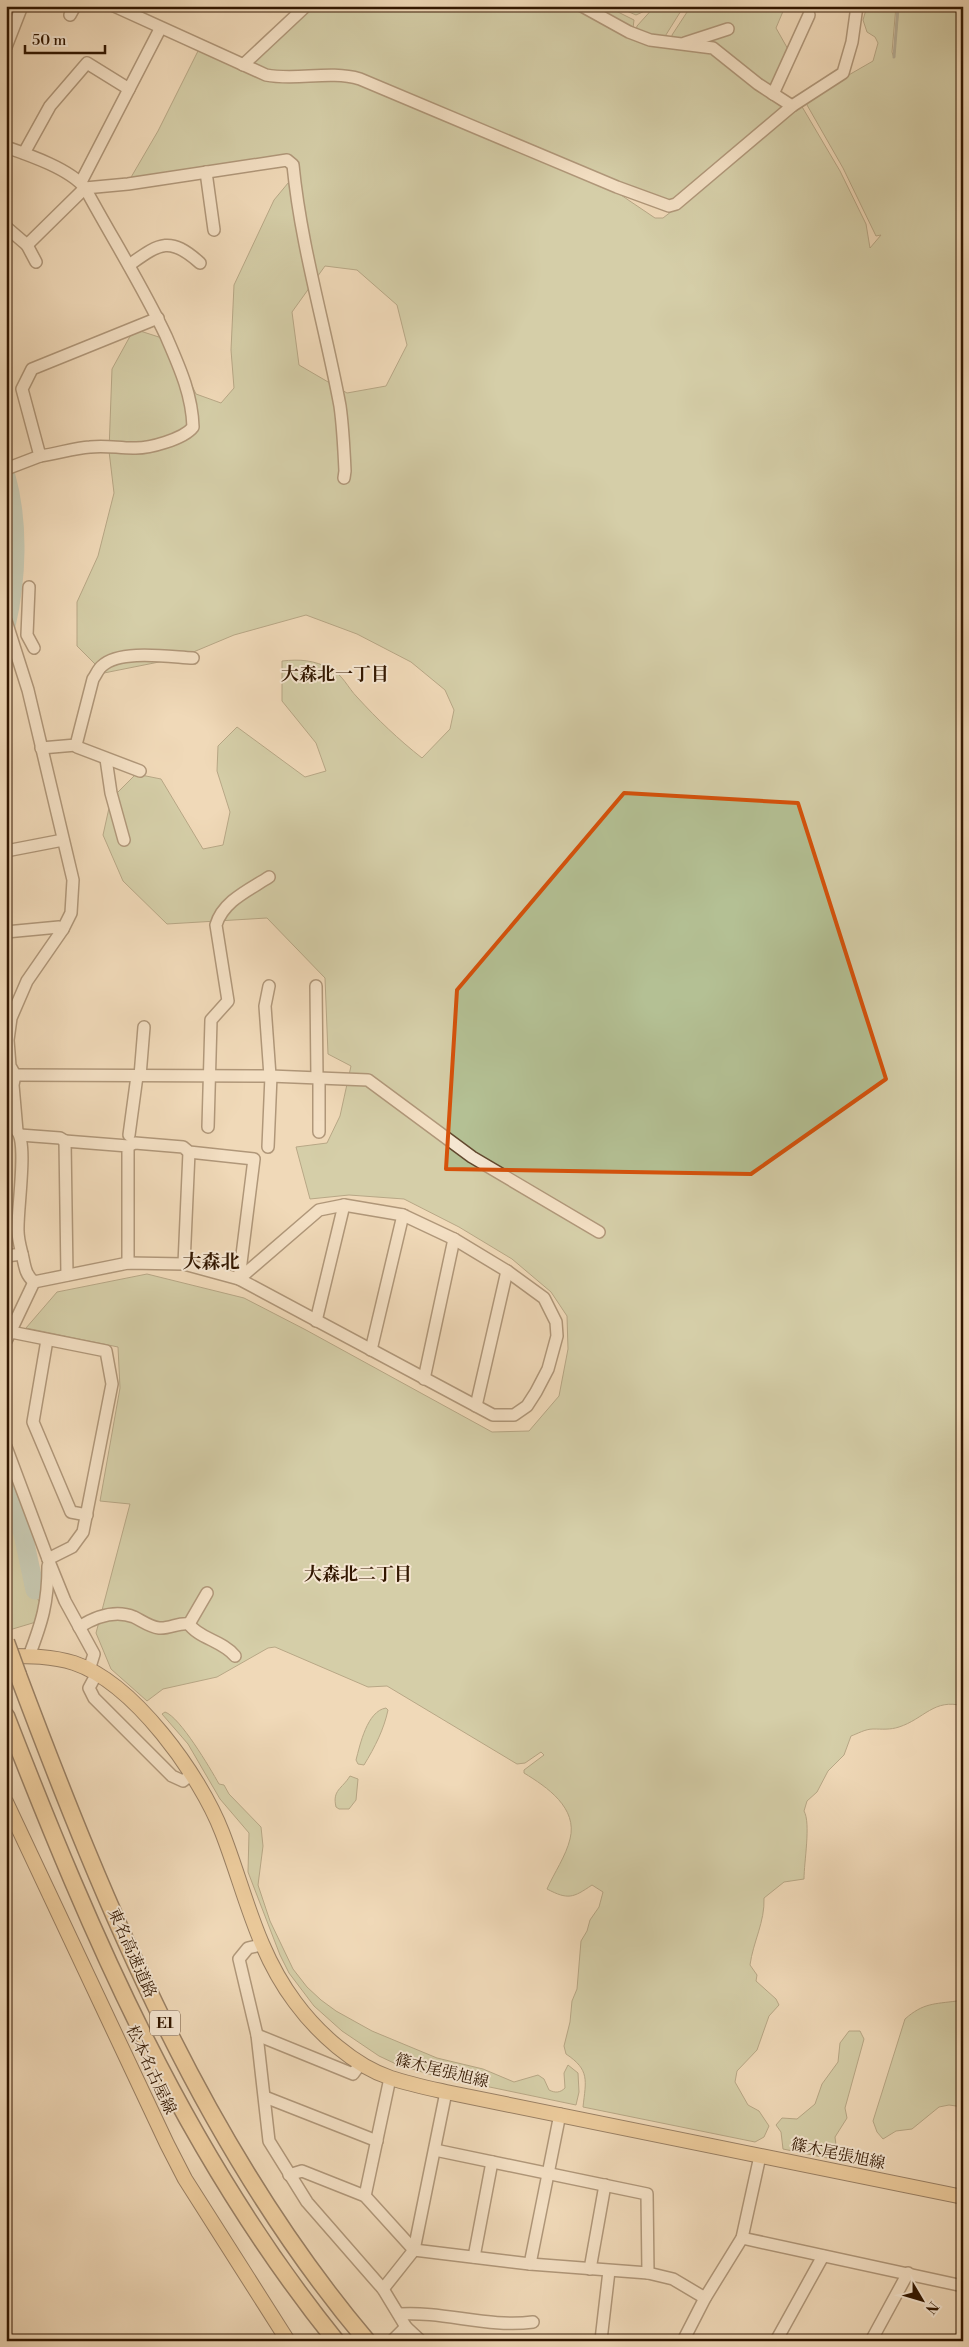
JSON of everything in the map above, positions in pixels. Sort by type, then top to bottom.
[{"type":"highway","name":"東名高速道路","points":[[6,1642],[57,1780],[100,1882],[181,2056],[226,2138],[283,2227],[367,2341]]},
{"type":"highway","name":"東名高速道路","points":[[6,1716],[89,1920],[125,2002],[159,2068],[195,2136],[234,2200],[272,2257],[336,2341]]},
{"type":"main road","name":"篠木尾張旭線","points":[[6,1656],[55,1659],[92,1673],[141,1709],[176,1750],[192,1774],[223,1833],[260,1945],[285,1988],[301,2009],[333,2042],[361,2063],[390,2078],[446,2092],[963,2197]]},
{"type":"main road","name":"松本名古屋線","points":[[6,1802],[166,2144],[195,2196],[288,2341]]},
{"type":"street","points":[[6,47],[22,6]]},
{"type":"street","points":[[114,6],[160,29],[266,76],[346,75],[360,79],[624,190],[669,206],[676,204],[792,106],[842,73],[852,42],[857,6]]},
{"type":"street","points":[[243,65],[306,6]]},
{"type":"street","points":[[582,6],[629,32],[650,40],[713,48],[772,94],[792,106]]},
{"type":"street","points":[[772,94],[808,15]]},
{"type":"street","points":[[27,245],[83,185],[160,29]]},
{"type":"street","points":[[682,44],[728,29]]},
{"type":"street","points":[[24,153],[50,106],[86,63],[129,89]]},
{"type":"street","points":[[6,147],[48,163],[83,185],[158,318],[187,385],[193,410],[193,427],[189,433],[170,441],[134,449],[109,445],[88,447],[40,456],[8,469]]},
{"type":"street","points":[[83,185],[206,172],[287,160],[293,165],[296,200],[308,264],[323,324],[340,407],[346,471],[344,478]]},
{"type":"street","points":[[206,172],[214,230]]},
{"type":"street","points":[[6,227],[27,245],[36,262]]},
{"type":"street","points":[[129,265],[161,245],[178,247],[200,263]]},
{"type":"street","points":[[40,456],[22,389],[32,369],[158,318]]},
{"type":"street","points":[[29,587],[27,636],[34,648]]},
{"type":"street","points":[[8,626],[28,690],[64,840],[74,893],[71,913],[63,929],[27,981],[12,1018],[8,1040],[10,1066],[15,1075],[12,1085],[16,1131],[20,1135],[23,1151],[18,1232],[27,1276],[34,1282]]},
{"type":"street","points":[[76,745],[93,679],[98,670],[106,663],[127,656],[193,658]]},
{"type":"street","points":[[41,748],[76,745],[106,759],[140,771]]},
{"type":"street","points":[[106,759],[111,793],[124,840]]},
{"type":"street","points":[[6,851],[64,840]]},
{"type":"street","points":[[208,1127],[211,1077],[211,1020],[228,1001],[216,925],[219,917],[230,902],[269,877]]},
{"type":"street","points":[[6,932],[59,927],[63,929]]},
{"type":"street","points":[[268,1147],[270,1076],[265,1006],[269,986]]},
{"type":"street","points":[[316,986],[319,1132]]},
{"type":"street","points":[[128,1264],[129,1141],[144,1027]]},
{"type":"street","points":[[15,1075],[270,1076],[368,1080],[472,1157],[599,1232]]},
{"type":"street","points":[[20,1135],[60,1138],[65,1141],[129,1141],[183,1147],[189,1152],[254,1159],[239,1279]]},
{"type":"street","points":[[65,1141],[67,1275]]},
{"type":"street","points":[[184,1264],[189,1152]]},
{"type":"street","points":[[34,1282],[128,1264],[184,1264],[239,1279],[493,1415],[514,1414],[527,1406],[548,1369],[557,1336],[556,1322],[544,1298],[507,1271],[454,1239],[403,1215],[344,1205],[319,1210],[239,1279]]},
{"type":"street","points":[[316,1321],[344,1205]]},
{"type":"street","points":[[370,1350],[403,1215]]},
{"type":"street","points":[[424,1379],[454,1239]]},
{"type":"street","points":[[6,1256],[22,1254]]},
{"type":"street","points":[[476,1406],[507,1271]]},
{"type":"street","points":[[34,1282],[8,1334],[106,1351],[112,1384],[87,1515],[82,1532],[72,1547],[48,1560]]},
{"type":"street","points":[[48,1340],[33,1422],[71,1512],[87,1515]]},
{"type":"street","points":[[6,1447],[48,1560],[79,1628],[94,1654],[89,1688],[94,1698],[172,1776],[183,1781],[192,1774]]},
{"type":"street","points":[[29,1656],[40,1629],[48,1596],[48,1560]]},
{"type":"street","points":[[190,1624],[207,1592]]},
{"type":"street","points":[[79,1628],[97,1616],[104,1614],[131,1616],[157,1628],[168,1628],[185,1623],[190,1624]]},
{"type":"street","points":[[190,1624],[193,1629],[220,1643],[235,1656]]},
{"type":"street","points":[[260,1945],[248,1948],[240,1958],[257,2035],[269,2141],[307,2202],[383,2289],[398,2311],[404,2330],[421,2341]]},
{"type":"street","points":[[257,2035],[353,2074],[361,2063]]},
{"type":"street","points":[[365,2196],[390,2078]]},
{"type":"street","points":[[383,2289],[414,2250],[446,2092]]},
{"type":"street","points":[[265,2097],[377,2141]]},
{"type":"street","points":[[530,2264],[560,2114]]},
{"type":"street","points":[[435,2150],[647,2194],[648,2273]]},
{"type":"street","points":[[683,2341],[705,2298],[742,2238],[760,2156]]},
{"type":"street","points":[[474,2257],[492,2162]]},
{"type":"street","points":[[289,2175],[302,2171],[365,2196],[414,2250],[530,2264],[648,2273],[673,2279],[705,2298]]},
{"type":"street","points":[[590,2269],[605,2185]]},
{"type":"street","points":[[742,2238],[908,2272],[963,2286]]},
{"type":"street","points":[[776,2341],[823,2256]]},
{"type":"street","points":[[601,2340],[609,2271]]},
{"type":"street","points":[[871,2341],[908,2272]]},
{"type":"street","points":[[398,2311],[488,2323],[533,2322]]},
{"type":"street","points":[[392,2341],[404,2330]]},
{"type":"highlighted area","points":[[624,793],[798,803],[886,1079],[751,1174],[446,1169],[457,990]]},
{"type":"green space","points":[[311,6],[576,6],[599,20],[661,47],[705,49],[786,108],[675,201],[668,203],[386,86],[276,74],[250,66]]},
{"type":"green space","points":[[588,6],[606,6],[634,20],[633,28]]},
{"type":"green space","points":[[615,6],[651,6],[636,15]]},
{"type":"green space","points":[[655,6],[684,6],[664,38],[636,32],[637,26]]},
{"type":"green space","points":[[691,6],[787,6],[776,28],[789,51],[770,87],[722,50],[672,41],[672,35]]},
{"type":"green space","points":[[867,6],[896,6],[892,52],[894,58],[899,6],[963,6],[963,1706],[944,1705],[930,1710],[899,1727],[870,1729],[851,1736],[844,1755],[828,1771],[817,1792],[807,1801],[804,1811],[807,1833],[804,1879],[784,1882],[764,1898],[763,1915],[750,1965],[757,1975],[756,1981],[776,1999],[779,2005],[769,2016],[757,2050],[737,2071],[735,2082],[748,2105],[759,2111],[769,2126],[764,2137],[755,2142],[583,2107],[585,2076],[579,2065],[566,2054],[564,2046],[570,2022],[572,2001],[577,1989],[581,1941],[587,1931],[590,1920],[599,1907],[603,1892],[592,1885],[580,1893],[570,1896],[560,1895],[547,1889],[566,1852],[571,1828],[565,1808],[559,1800],[524,1773],[524,1770],[544,1755],[541,1752],[525,1763],[517,1764],[387,1686],[368,1687],[275,1647],[268,1648],[217,1677],[163,1689],[147,1701],[111,1669],[96,1633],[130,1504],[100,1501],[120,1388],[118,1347],[26,1328],[57,1292],[147,1274],[244,1298],[492,1432],[529,1431],[559,1396],[568,1349],[567,1316],[551,1292],[512,1259],[459,1227],[404,1199],[349,1195],[310,1199],[296,1147],[327,1143],[340,1116],[351,1066],[328,1054],[325,978],[267,918],[167,924],[123,881],[103,835],[111,799],[136,774],[161,779],[203,849],[223,845],[230,812],[217,771],[218,746],[237,727],[305,777],[326,771],[316,743],[282,701],[282,661],[301,660],[313,662],[335,672],[380,721],[422,758],[450,729],[454,710],[445,690],[411,662],[357,634],[306,615],[234,635],[179,658],[104,673],[77,646],[77,602],[98,556],[114,493],[109,451],[112,369],[134,329],[165,339],[181,363],[196,394],[221,403],[234,388],[231,350],[234,285],[274,200],[298,171],[295,161],[130,179],[158,131],[199,49],[243,68],[331,77],[359,83],[612,189],[655,218],[663,218],[676,208],[801,105],[840,171],[866,224],[870,248],[881,235],[876,236],[843,168],[807,105],[807,99],[873,61],[878,43],[875,37],[867,32],[863,20]],"holes":[[[325,266],[357,270],[397,305],[407,345],[386,386],[347,393],[299,365],[292,312]]]},
{"type":"green space","points":[[6,482],[13,551],[6,640]]},
{"type":"green space","points":[[6,1498],[20,1536],[33,1590],[40,1603],[36,1622],[6,1631]]},
{"type":"green space","points":[[386,1708],[388,1710],[382,1731],[375,1745],[364,1765],[358,1764],[356,1760],[369,1722],[379,1710]]},
{"type":"green space","points":[[165,1712],[186,1733],[219,1784],[224,1785],[229,1794],[261,1827],[263,1846],[258,1885],[270,1921],[293,1969],[307,1987],[336,2011],[372,2031],[437,2058],[483,2069],[514,2082],[538,2075],[544,2079],[549,2090],[559,2092],[565,2088],[564,2073],[568,2065],[578,2073],[579,2092],[576,2105],[432,2075],[396,2064],[379,2056],[342,2031],[314,2006],[289,1973],[280,1955],[248,1872],[249,1833],[220,1799],[188,1744],[162,1714]]},
{"type":"green space","points":[[350,1776],[358,1779],[356,1800],[349,1809],[339,1809],[336,1807],[335,1797],[338,1790]]},
{"type":"green space","points":[[963,1992],[963,2107],[949,2105],[939,2107],[912,2129],[896,2131],[883,2139],[877,2132],[873,2121],[905,2019],[923,2007],[957,2001]]},
{"type":"green space","points":[[849,2031],[860,2031],[864,2039],[845,2108],[847,2118],[835,2137],[836,2145],[833,2157],[827,2158],[783,2149],[781,2132],[776,2125],[782,2118],[797,2119],[815,2104],[822,2084],[838,2062],[840,2043]]},
{"type":"waterway","points":[[894,57],[898,6]]},
{"type":"waterway","points":[[6,476],[15,531],[14,570],[6,626]]},
{"type":"waterway","points":[[6,1491],[23,1534],[35,1590]]},
{"type":"district","name":"大森北一丁目","points":[[335,674]]},
{"type":"district","name":"大森北","points":[[211,1262]]},
{"type":"district","name":"大森北二丁目","points":[[358,1574]]}]
